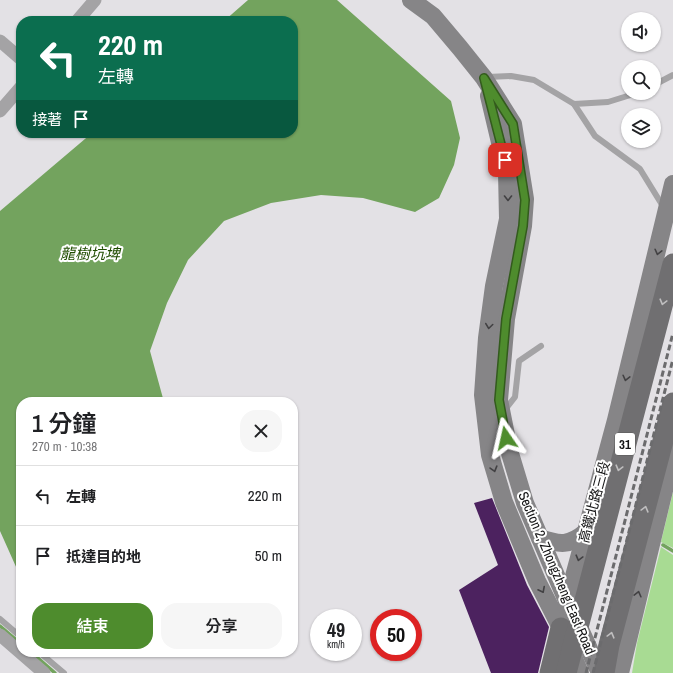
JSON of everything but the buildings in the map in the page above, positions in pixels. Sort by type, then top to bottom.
[{"type":"main road","name":"Section 2, Zhongzheng East Road","points":[[411,0],[433,16],[484,78],[500,134],[507,172],[508,212],[487,338],[483,395],[494,415],[509,450],[525,503],[567,602]]},
{"type":"main road","name":"高鐵北路三段","points":[[566,673],[571,653],[567,602],[667,214],[673,184]]},
{"type":"main road","name":"高鐵北路三段","points":[[550,673],[570,626],[673,264]]},
{"type":"main road","points":[[604,673],[609,645],[673,404]]},
{"type":"main road","name":"Section 2, Zhongzheng East Road","points":[[494,415],[490,455],[504,502],[537,581],[570,626],[600,673]]},
{"type":"main road","points":[[620,673],[673,453]]},
{"type":"main road","points":[[540,538],[558,544],[566,543],[578,538],[586,532]]},
{"type":"main road","name":"Section 2, Zhongzheng East Road","points":[[571,653],[580,673]]},
{"type":"street","points":[[81,16],[95,0]]},
{"type":"street","points":[[0,41],[16,55]]},
{"type":"street","points":[[0,111],[16,93]]},
{"type":"street","points":[[0,635],[16,649]]},
{"type":"street","points":[[25,657],[44,673]]},
{"type":"lane","points":[[484,78],[511,76],[534,80],[574,104],[595,136],[640,169],[667,214]]},
{"type":"lane","points":[[661,82],[673,76]]},
{"type":"lane","points":[[574,104],[608,102],[621,98]]},
{"type":"lane","points":[[494,415],[515,397],[519,361],[541,346]]},
{"type":"lane","points":[[0,619],[16,633]]},
{"type":"lane","points":[[45,657],[64,673]]},
{"type":"shaded area","points":[[673,492],[673,548],[661,542]]},
{"type":"shaded area","points":[[661,547],[673,555],[673,673],[632,673],[637,643]]},
{"type":"water","name":"龍樹坑埤","points":[[248,0],[337,0],[451,101],[460,138],[454,165],[439,198],[415,212],[363,198],[321,195],[271,203],[224,221],[188,260],[167,303],[150,351],[163,397],[16,397],[16,567],[0,531],[0,211],[86,138],[298,138],[298,16],[230,16]]},
{"type":"waterway","points":[[663,545],[673,551]]},
{"type":"waterway","points":[[0,626],[16,640]]},
{"type":"waterway","points":[[37,657],[55,673]]},
{"type":"railway","points":[[586,673],[673,333]]},
{"type":"railway","points":[[593,673],[673,359]]},
{"type":"route","points":[[505,160],[500,134],[484,78],[513,124],[525,200],[523,226],[506,319],[499,400],[506,438]]}]
